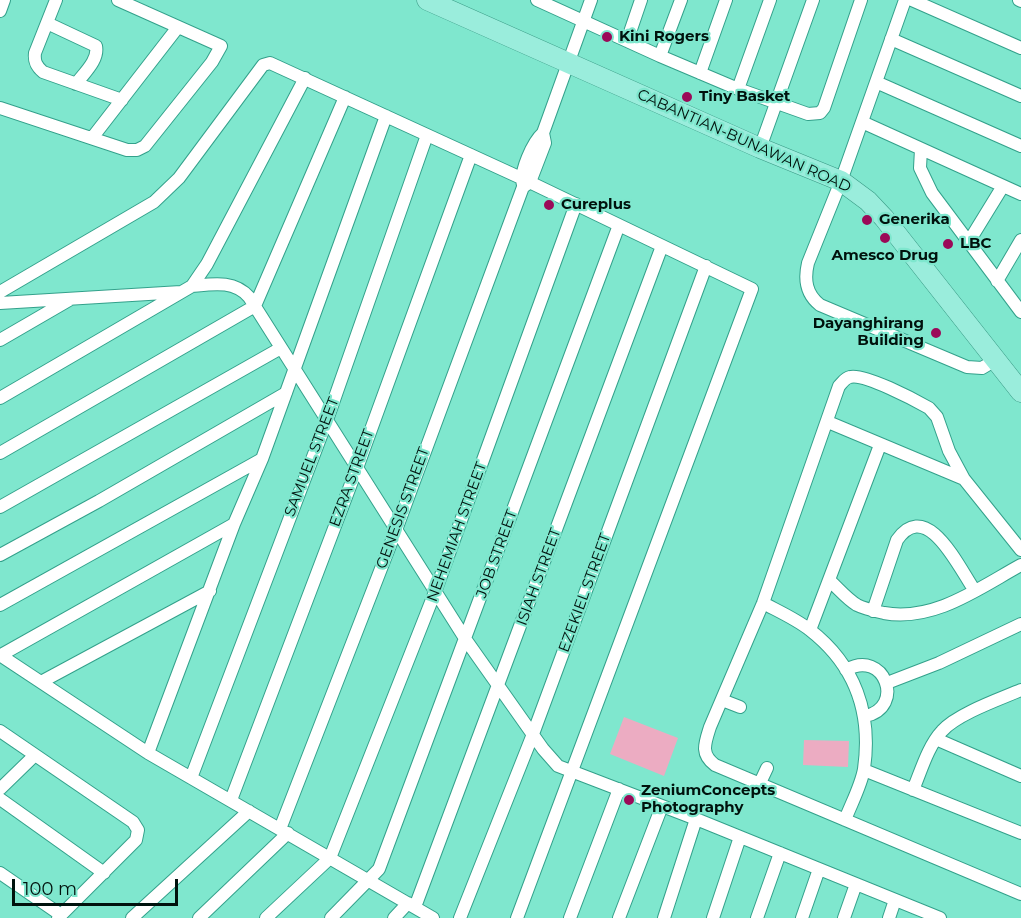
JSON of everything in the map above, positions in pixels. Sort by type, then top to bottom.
[{"type":"main road","name":"CABANTIAN-BUNAWAN ROAD","points":[[427,0],[760,148],[841,181],[862,196],[884,218],[1019,384]]},
{"type":"street","points":[[0,11],[4,0]]},
{"type":"street","points":[[56,0],[35,53],[36,63],[43,72],[122,100]]},
{"type":"street","points":[[0,108],[127,150],[142,148],[212,62],[221,46],[118,0]]},
{"type":"street","points":[[537,0],[552,3],[627,41],[738,89],[812,115],[822,111],[861,0]]},
{"type":"street","name":"GENESIS STREET","points":[[284,831],[525,182],[545,143],[543,133],[591,0]]},
{"type":"street","points":[[627,41],[641,0]]},
{"type":"street","points":[[660,56],[681,0]]},
{"type":"street","points":[[700,73],[726,0]]},
{"type":"street","points":[[738,89],[770,0]]},
{"type":"street","points":[[760,148],[813,0]]},
{"type":"street","points":[[905,0],[841,181],[806,271],[807,288],[820,305],[972,369],[986,367],[997,359]]},
{"type":"street","points":[[912,0],[1021,48]]},
{"type":"street","points":[[47,23],[96,46],[96,58],[76,84]]},
{"type":"street","points":[[92,138],[178,27]]},
{"type":"street","points":[[891,39],[1021,96]]},
{"type":"street","points":[[0,292],[154,202],[179,178],[263,65],[267,63],[273,63],[345,96],[752,289],[517,918]]},
{"type":"street","points":[[0,398],[188,289],[207,264],[305,78]]},
{"type":"street","points":[[876,82],[1021,146]]},
{"type":"street","points":[[0,453],[255,306],[345,96]]},
{"type":"street","points":[[148,753],[234,524],[262,459],[386,116]]},
{"type":"street","points":[[862,122],[1021,194]]},
{"type":"street","name":"SAMUEL STREET","points":[[191,778],[327,420],[428,135]]},
{"type":"street","points":[[921,149],[920,168],[927,184],[968,243],[1021,312]]},
{"type":"street","name":"EZRA STREET","points":[[231,800],[357,468],[471,155]]},
{"type":"street","points":[[968,243],[1003,186]]},
{"type":"street","name":"NEHEMIAH STREET","points":[[330,858],[435,592],[576,204]]},
{"type":"street","name":"JOB STREET","points":[[331,918],[379,868],[619,225]]},
{"type":"street","points":[[997,281],[1021,240]]},
{"type":"street","name":"ISIAH STREET","points":[[412,905],[499,685],[663,246]]},
{"type":"street","name":"EZEKIEL STREET","points":[[460,918],[533,734],[706,266]]},
{"type":"street","points":[[0,303],[188,289],[217,283],[237,286],[244,291],[255,306],[466,640],[558,766],[940,918]]},
{"type":"street","points":[[0,340],[73,298]]},
{"type":"street","points":[[0,507],[281,348]]},
{"type":"street","points":[[1021,550],[964,479],[949,452],[937,417],[929,408],[863,378],[850,377],[844,380],[839,387],[763,603],[706,739],[705,754],[714,765],[759,785],[1021,894]]},
{"type":"street","points":[[0,555],[99,501],[286,393]]},
{"type":"street","points":[[828,423],[964,479]]},
{"type":"street","points":[[810,630],[880,445]]},
{"type":"street","points":[[0,605],[262,459]]},
{"type":"street","points":[[234,524],[0,655],[148,753],[433,918]]},
{"type":"street","points":[[873,610],[897,540],[904,531],[911,527],[927,528],[940,537],[975,591]]},
{"type":"street","points":[[829,580],[857,605],[899,615],[924,613],[944,606],[1021,565]]},
{"type":"street","points":[[41,682],[210,591]]},
{"type":"street","points":[[763,603],[810,630],[832,651],[846,670],[858,695],[865,716],[864,770],[845,820]]},
{"type":"street","points":[[887,683],[939,663],[1021,624]]},
{"type":"street","points":[[846,670],[857,665],[870,666],[880,672],[887,683],[887,698],[882,707],[875,713],[865,716]]},
{"type":"street","points":[[913,790],[942,730],[961,717],[1021,690]]},
{"type":"street","points":[[722,700],[740,707]]},
{"type":"street","points":[[0,731],[133,822],[137,825],[138,834],[136,840],[59,916],[0,873]]},
{"type":"street","points":[[936,739],[1021,776]]},
{"type":"street","points":[[0,789],[35,755]]},
{"type":"street","points":[[759,785],[767,768]]},
{"type":"street","points":[[864,770],[1021,833]]},
{"type":"street","points":[[570,918],[619,789]]},
{"type":"street","points":[[0,799],[104,873]]},
{"type":"street","points":[[619,918],[662,806]]},
{"type":"street","points":[[132,918],[249,811]]},
{"type":"street","points":[[664,918],[696,819]]},
{"type":"street","points":[[199,918],[284,831]]},
{"type":"street","points":[[713,918],[740,837]]},
{"type":"street","points":[[757,918],[780,853]]},
{"type":"street","points":[[266,918],[330,858]]},
{"type":"street","points":[[802,918],[819,869]]},
{"type":"street","points":[[844,918],[856,884]]},
{"type":"street","points":[[889,918],[895,900]]},
{"type":"street","points":[[394,918],[412,905]]},
{"type":"shaded area","points":[[624,717],[678,738],[664,776],[610,754]]},
{"type":"shaded area","points":[[804,740],[849,741],[848,767],[803,765]]},
{"type":"place","name":"Kini Rogers","points":[[607,37]]},
{"type":"place","name":"Tiny Basket","points":[[687,97]]},
{"type":"place","name":"Cureplus","points":[[549,205]]},
{"type":"place","name":"Generika","points":[[867,220]]},
{"type":"place","name":"Amesco Drug","points":[[885,238]]},
{"type":"place","name":"LBC","points":[[948,244]]},
{"type":"place","name":"Dayanghirang Building","points":[[936,333]]},
{"type":"place","name":"ZeniumConcepts Photography","points":[[629,800]]}]
